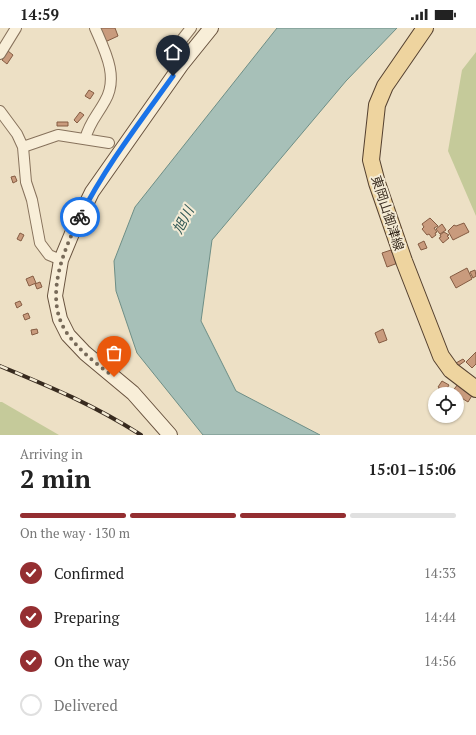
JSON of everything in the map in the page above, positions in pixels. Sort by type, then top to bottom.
[{"type":"main road","points":[[170,435],[133,394],[85,353],[68,335],[60,319],[55,296],[61,260],[73,230],[92,192],[177,70],[211,28]]},
{"type":"main road","name":"東岡山御津線","points":[[425,28],[385,86],[380,99],[372,139],[371,160],[377,183],[404,261],[441,356],[451,370],[476,388]]},
{"type":"street","points":[[0,54],[16,28]]},
{"type":"street","points":[[85,139],[89,125],[106,101],[110,88],[108,59],[95,28]]},
{"type":"street","points":[[166,60],[191,28]]},
{"type":"street","points":[[0,111],[23,147],[26,182],[32,200],[40,243],[49,255],[61,260]]},
{"type":"street","points":[[23,147],[58,135],[109,143]]},
{"type":"green space","points":[[476,52],[476,216],[448,151],[462,70]]},
{"type":"green space","points":[[0,402],[2,402],[59,435],[0,435]]},
{"type":"water","name":"旭川","points":[[277,28],[397,28],[346,81],[212,240],[201,321],[236,391],[320,435],[203,435],[137,353],[116,291],[114,261],[135,207]]},
{"type":"building","points":[[99,28],[115,28],[118,36],[105,42]]},
{"type":"building","points":[[8,51],[13,55],[7,64],[2,60]]},
{"type":"building","points":[[89,90],[94,93],[90,99],[85,96]]},
{"type":"building","points":[[80,112],[84,115],[77,123],[74,120]]},
{"type":"building","points":[[57,122],[68,122],[68,126],[57,126]]},
{"type":"building","points":[[15,176],[17,181],[13,183],[11,177]]},
{"type":"building","points":[[430,218],[438,226],[434,228],[437,232],[432,238],[422,229],[424,227],[422,224]]},
{"type":"building","points":[[464,223],[469,232],[453,240],[448,231],[454,225],[456,226]]},
{"type":"building","points":[[442,224],[446,230],[440,234],[436,229]]},
{"type":"building","points":[[444,232],[449,235],[447,236],[449,238],[443,243],[439,238]]},
{"type":"building","points":[[20,233],[24,235],[21,241],[17,239]]},
{"type":"building","points":[[424,241],[427,248],[421,250],[418,244]]},
{"type":"building","points":[[391,250],[392,253],[395,252],[398,263],[387,267],[382,253]]},
{"type":"building","points":[[467,268],[472,279],[456,288],[450,277]]},
{"type":"building","points":[[475,270],[476,276],[473,278],[470,272]]},
{"type":"building","points":[[33,276],[36,283],[29,286],[26,279]]},
{"type":"building","points":[[40,282],[42,287],[37,289],[35,284]]},
{"type":"building","points":[[20,301],[22,305],[17,308],[15,303]]},
{"type":"building","points":[[28,313],[30,318],[25,320],[23,315]]},
{"type":"building","points":[[37,329],[38,333],[32,335],[31,330]]},
{"type":"building","points":[[383,329],[387,340],[379,343],[375,333]]},
{"type":"building","points":[[476,352],[476,364],[472,368],[466,362]]},
{"type":"building","points":[[463,359],[465,361],[458,366],[456,363]]},
{"type":"building","points":[[442,381],[449,385],[448,387],[438,387]]},
{"type":"building","points":[[458,384],[462,387],[456,387]]},
{"type":"building","points":[[464,388],[473,394],[468,402],[464,400]]},
{"type":"railway","points":[[0,366],[55,389],[124,424],[141,435]]},
{"type":"way so far","points":[[80,217],[61,260],[55,296],[60,319],[68,335],[85,353],[114,377]]},
{"type":"route","points":[[80,217],[92,192],[173,76]]}]
